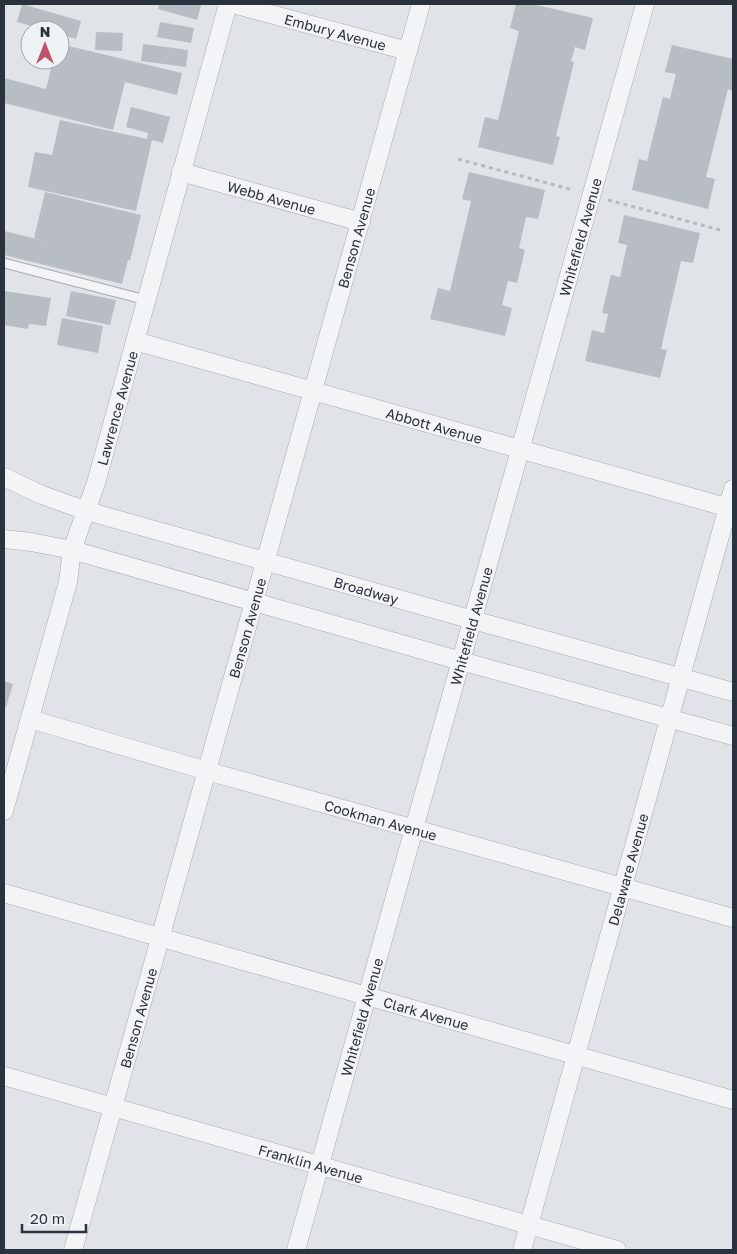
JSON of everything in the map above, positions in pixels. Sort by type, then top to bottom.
[{"type":"street","name":"Lawrence Avenue","points":[[4,811],[68,582],[72,550],[88,511],[96,483],[228,4]]},
{"type":"street","name":"Embury Avenue","points":[[233,4],[408,51]]},
{"type":"street","name":"Benson Avenue","points":[[73,1250],[421,4]]},
{"type":"street","name":"Whitefield Avenue","points":[[296,1250],[645,4]]},
{"type":"street","name":"Webb Avenue","points":[[181,172],[361,222]]},
{"type":"street","name":"Abbott Avenue","points":[[135,341],[731,509]]},
{"type":"street","name":"Broadway","points":[[4,477],[42,495],[88,511],[733,692]]},
{"type":"street","name":"Delaware Avenue","points":[[522,1250],[681,677],[731,509],[733,490]]},
{"type":"street","points":[[4,539],[72,550],[460,661],[733,736]]},
{"type":"street","name":"Cookman Avenue","points":[[30,719],[207,771],[733,918]]},
{"type":"street","name":"Clark Avenue","points":[[4,893],[733,1100]]},
{"type":"street","name":"Franklin Avenue","points":[[4,1076],[617,1250]]},
{"type":"lane","points":[[4,263],[146,300]]},
{"type":"building","points":[[22,4],[81,21],[76,39],[70,37],[70,20],[20,20],[20,23],[17,22]]},
{"type":"building","points":[[159,4],[201,5],[197,20],[158,9]]},
{"type":"building","points":[[516,4],[532,4],[593,18],[585,50],[575,47],[571,61],[574,62],[556,136],[560,137],[553,165],[478,147],[485,117],[498,120],[519,31],[510,28]]},
{"type":"building","points":[[160,22],[194,28],[191,43],[157,37]]},
{"type":"building","points":[[96,32],[123,33],[122,51],[95,50]]},
{"type":"building","points":[[143,44],[188,50],[186,67],[141,61]]},
{"type":"building","points":[[672,45],[733,59],[733,91],[728,89],[706,177],[715,179],[708,209],[632,190],[639,159],[647,161],[663,97],[670,99],[676,74],[665,72]]},
{"type":"building","points":[[70,46],[182,73],[177,95],[125,82],[113,130],[4,103],[4,78],[46,89],[51,70],[70,70]]},
{"type":"building","points":[[131,107],[170,117],[163,143],[152,140],[136,211],[28,187],[35,152],[52,155],[60,120],[147,139],[148,133],[126,127]]},
{"type":"building","points":[[469,172],[545,190],[538,219],[526,217],[519,248],[525,250],[517,283],[508,281],[502,305],[512,308],[505,336],[430,319],[438,288],[450,291],[471,201],[462,199]]},
{"type":"building","points":[[45,192],[141,215],[130,261],[128,260],[122,284],[4,255],[4,231],[49,242],[34,238]]},
{"type":"building","points":[[624,215],[700,233],[693,263],[681,261],[661,349],[667,350],[660,378],[585,361],[592,330],[604,333],[608,314],[602,313],[611,275],[620,277],[627,245],[618,243]]},
{"type":"building","points":[[4,291],[51,298],[46,326],[29,324],[28,329],[4,325]]},
{"type":"building","points":[[71,291],[116,300],[110,325],[66,316]]},
{"type":"building","points":[[62,318],[103,326],[98,353],[57,345]]},
{"type":"building","points":[[4,681],[13,684],[6,707],[4,707]]}]
